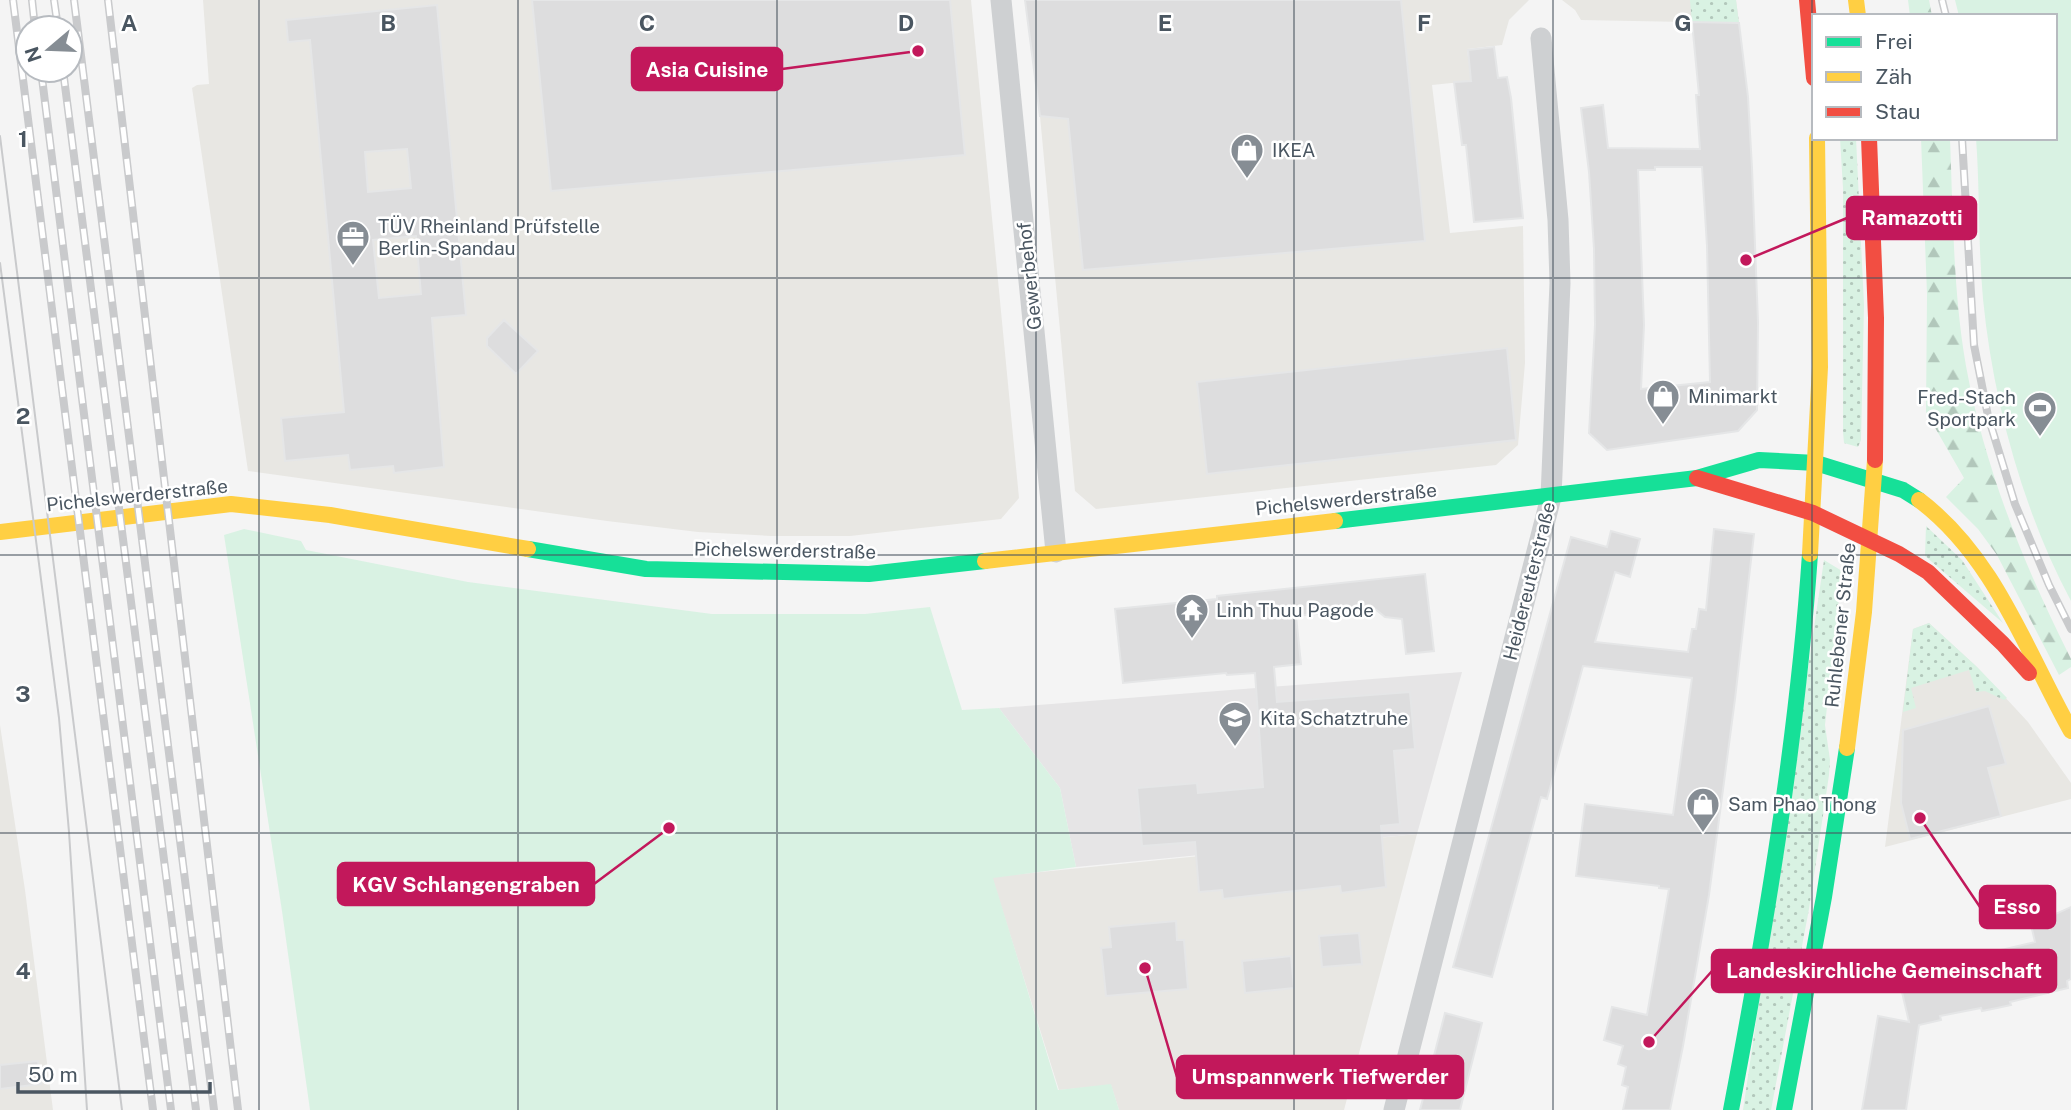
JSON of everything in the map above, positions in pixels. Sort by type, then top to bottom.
[{"type":"street","name":"Gewerbehof","points":[[1001,0],[1056,552]]},
{"type":"street","points":[[1807,0],[1812,56]]},
{"type":"street","name":"Heidereuterstraße","points":[[1394,1110],[1550,497],[1560,283],[1558,220],[1541,38]]},
{"type":"street","name":"Ruhlebener Straße","points":[[1731,1110],[1783,801],[1803,636],[1816,463],[1820,350],[1817,140]]},
{"type":"street","name":"Ruhlebener Straße","points":[[1783,1110],[1821,913],[1847,749],[1870,539],[1876,309],[1870,140]]},
{"type":"street","name":"Pichelswerderstraße","points":[[0,532],[231,504],[330,515],[646,569],[869,574],[1550,497],[1697,478],[1759,460],[1816,463],[1903,490],[1921,501],[1963,542],[1982,567],[2018,626],[2051,696]]},
{"type":"street","name":"Pichelswerderstraße","points":[[1697,478],[1813,513],[1870,539],[1928,572],[2003,644],[2051,696]]},
{"type":"street","points":[[2051,696],[2071,731]]},
{"type":"shaded area","points":[[203,0],[971,0],[1019,498],[1001,519],[850,536],[771,536],[698,532],[607,521],[248,471],[192,88],[209,84]]},
{"type":"shaded area","points":[[1025,0],[1529,0],[1509,20],[1502,45],[1467,49],[1471,81],[1432,85],[1450,233],[1523,226],[1525,363],[1518,445],[1496,465],[1096,509],[1075,491],[1040,116]]},
{"type":"shaded area","points":[[1562,0],[1736,0],[1739,23],[1581,20],[1575,10]]},
{"type":"shaded area","points":[[1929,623],[1977,667],[2028,722],[2071,783],[2071,799],[1885,847],[1913,629]]},
{"type":"shaded area","name":"Kita Schatztruhe","points":[[1462,672],[1417,834],[1076,867],[1060,788],[999,708]]},
{"type":"shaded area","points":[[0,725],[25,890],[53,1110],[0,1110]]},
{"type":"shaded area","points":[[1417,834],[1344,1110],[1119,1110],[1111,1085],[1059,1090],[992,877]]},
{"type":"green space","points":[[1690,0],[1736,0],[1739,23],[1692,22]]},
{"type":"green space","points":[[1908,0],[1929,0],[1932,14],[1910,14]]},
{"type":"green space","points":[[1955,0],[2071,0],[2071,601],[2038,530],[2025,493],[1994,377],[1981,279],[1976,140],[2057,140],[2057,14],[1958,14]]},
{"type":"green space","points":[[1840,140],[1856,140],[1864,305],[1861,440],[1858,447],[1844,443],[1843,432],[1843,188]]},
{"type":"green space","points":[[1921,140],[1950,140],[1956,281],[1966,366],[1995,480],[2037,588],[2071,659],[2071,667],[2059,675],[1997,555],[1978,529],[1946,497],[1964,478],[1926,412],[1927,294]]},
{"type":"green space","points":[[1926,526],[1962,560],[2003,623],[1925,556]]},
{"type":"green space","points":[[244,529],[301,541],[306,550],[468,582],[712,614],[865,614],[930,607],[962,710],[999,708],[1060,788],[1076,867],[993,878],[1058,1090],[1111,1084],[1119,1110],[310,1110],[224,535]]},
{"type":"green space","points":[[1824,560],[1842,571],[1825,725],[1830,760],[1829,775],[1809,909],[1771,1110],[1743,1110]]},
{"type":"green space","points":[[1929,623],[2007,698],[2004,700],[1985,691],[1976,692],[1969,670],[1911,688],[1916,708],[1903,712],[1913,629]]},
{"type":"building","points":[[532,0],[950,0],[965,155],[551,191]]},
{"type":"building","name":"IKEA","points":[[1025,0],[1401,0],[1425,241],[1083,270],[1068,119],[1040,116]]},
{"type":"building","name":"TÜV Rheinland Prüfstelle Berlin-Spandau","points":[[437,5],[466,315],[432,318],[444,467],[394,473],[393,466],[350,470],[348,455],[285,461],[281,418],[344,412],[310,40],[288,42],[286,20]],"holes":[[[407,149],[411,188],[368,192],[365,152]],[[416,236],[421,294],[379,298],[373,240]]]},
{"type":"building","points":[[1692,22],[1739,23],[1748,97],[1752,168],[1758,322],[1757,410],[1738,431],[1607,450],[1589,433],[1595,325],[1594,249],[1581,108],[1603,105],[1608,148],[1700,149],[1696,95],[1699,95]],"holes":[[[1655,167],[1702,167],[1710,382],[1641,389],[1644,325],[1638,170],[1655,170]]]},
{"type":"building","points":[[1494,47],[1498,78],[1507,77],[1511,98],[1523,218],[1474,222],[1466,145],[1462,145],[1454,82],[1471,81],[1468,50]]},
{"type":"building","points":[[504,320],[538,351],[516,374],[487,346],[487,338]]},
{"type":"building","points":[[1507,348],[1516,440],[1207,474],[1197,382]]},
{"type":"building","points":[[1714,529],[1754,534],[1709,895],[1670,1110],[1623,1110],[1628,1087],[1622,1085],[1626,1067],[1618,1064],[1623,1046],[1604,1040],[1612,1007],[1647,1015],[1669,889],[1576,876],[1585,804],[1673,815],[1692,678],[1583,666],[1547,799],[1541,797],[1492,977],[1453,967],[1571,537],[1607,547],[1611,531],[1640,539],[1630,577],[1615,572],[1595,642],[1688,652],[1699,609],[1706,610]]},
{"type":"building","points":[[1425,574],[1434,651],[1406,654],[1402,619],[1385,617],[1374,608],[1296,616],[1301,664],[1274,667],[1277,702],[1410,692],[1415,749],[1394,751],[1400,824],[1381,826],[1386,887],[1341,893],[1340,886],[1223,899],[1222,890],[1199,892],[1195,842],[1142,846],[1137,788],[1197,783],[1198,793],[1263,787],[1255,673],[1226,673],[1123,683],[1115,609]]},
{"type":"building","points":[[1989,706],[2006,764],[1988,768],[2001,816],[1910,839],[1901,803],[1903,730]]},
{"type":"building","points":[[2071,907],[2071,979],[2067,981],[2068,988],[2010,1002],[2011,1005],[1940,1016],[1941,1020],[1919,1025],[1906,1110],[1862,1110],[1878,1016],[1909,1022],[1897,971],[1919,965],[1920,969],[2035,942],[2031,925]]},
{"type":"building","points":[[1176,921],[1177,940],[1184,940],[1188,989],[1106,996],[1101,948],[1111,947],[1109,927]]},
{"type":"building","points":[[1359,933],[1362,964],[1322,967],[1319,936]]},
{"type":"building","points":[[1291,956],[1294,988],[1245,993],[1242,961]]},
{"type":"building","points":[[1445,1013],[1482,1023],[1460,1110],[1420,1110]]},
{"type":"building","points":[[38,1061],[41,1084],[0,1089],[0,1065]]},
{"type":"tram line","points":[[0,136],[122,1110]]},
{"type":"tram line","points":[[0,263],[59,718],[87,1110]]},
{"type":"railway","points":[[13,0],[153,1110]]},
{"type":"railway","points":[[32,0],[34,14]]},
{"type":"railway","points":[[54,0],[56,14]]},
{"type":"railway","points":[[74,0],[214,1110]]},
{"type":"railway","points":[[108,0],[238,1110]]},
{"type":"railway","points":[[1942,0],[1946,14]]},
{"type":"railway","points":[[43,84],[171,1110]]},
{"type":"railway","points":[[65,84],[196,1110]]},
{"type":"railway","points":[[1962,140],[1974,345],[1988,416],[2015,504],[2071,629]]},
{"type":"traffic: fast","points":[[1335,521],[1697,478],[1759,460],[1816,463],[1903,490],[1919,500]]},
{"type":"traffic: fast","points":[[528,549],[646,569],[869,574],[985,561]]},
{"type":"traffic: fast","points":[[1731,1110],[1789,764],[1810,554]]},
{"type":"traffic: fast","points":[[1784,1110],[1824,897],[1847,748]]},
{"type":"traffic: slow","points":[[1856,0],[1858,14]]},
{"type":"traffic: slow","points":[[1810,554],[1820,367],[1817,140]]},
{"type":"traffic: slow","points":[[1847,748],[1864,612],[1875,460]]},
{"type":"traffic: slow","points":[[1919,500],[1946,523],[1989,577],[2071,731]]},
{"type":"traffic: slow","points":[[0,532],[231,504],[330,515],[528,549]]},
{"type":"traffic: slow","points":[[985,561],[1335,521]]},
{"type":"traffic: jam","points":[[1807,0],[1812,56]]},
{"type":"traffic: jam","points":[[1869,140],[1876,318],[1875,460]]},
{"type":"traffic: jam","points":[[1697,478],[1813,513],[1899,554],[1928,572],[2003,644],[2029,673]]},
{"type":"place","name":"Asia Cuisine","points":[[918,51]]},
{"type":"place","name":"IKEA","points":[[1247,180]]},
{"type":"place","name":"Ramazotti","points":[[1746,260]]},
{"type":"place","name":"TÜV Rheinland Prüfstelle Berlin-Spandau","points":[[353,267]]},
{"type":"place","name":"Minimarkt","points":[[1663,426]]},
{"type":"place","name":"Fred-Stach Sportpark","points":[[2040,438]]},
{"type":"place","name":"Linh Thuu Pagode","points":[[1192,640]]},
{"type":"place","name":"Kita Schatztruhe","points":[[1235,748]]},
{"type":"place","name":"Esso","points":[[1920,818]]},
{"type":"place","name":"KGV Schlangengraben","points":[[669,828]]},
{"type":"place","name":"Sam Phao Thong","points":[[1703,834]]},
{"type":"place","name":"Umspannwerk Tiefwerder","points":[[1145,968]]},
{"type":"place","name":"Landeskirchliche Gemeinschaft","points":[[1649,1042]]}]
